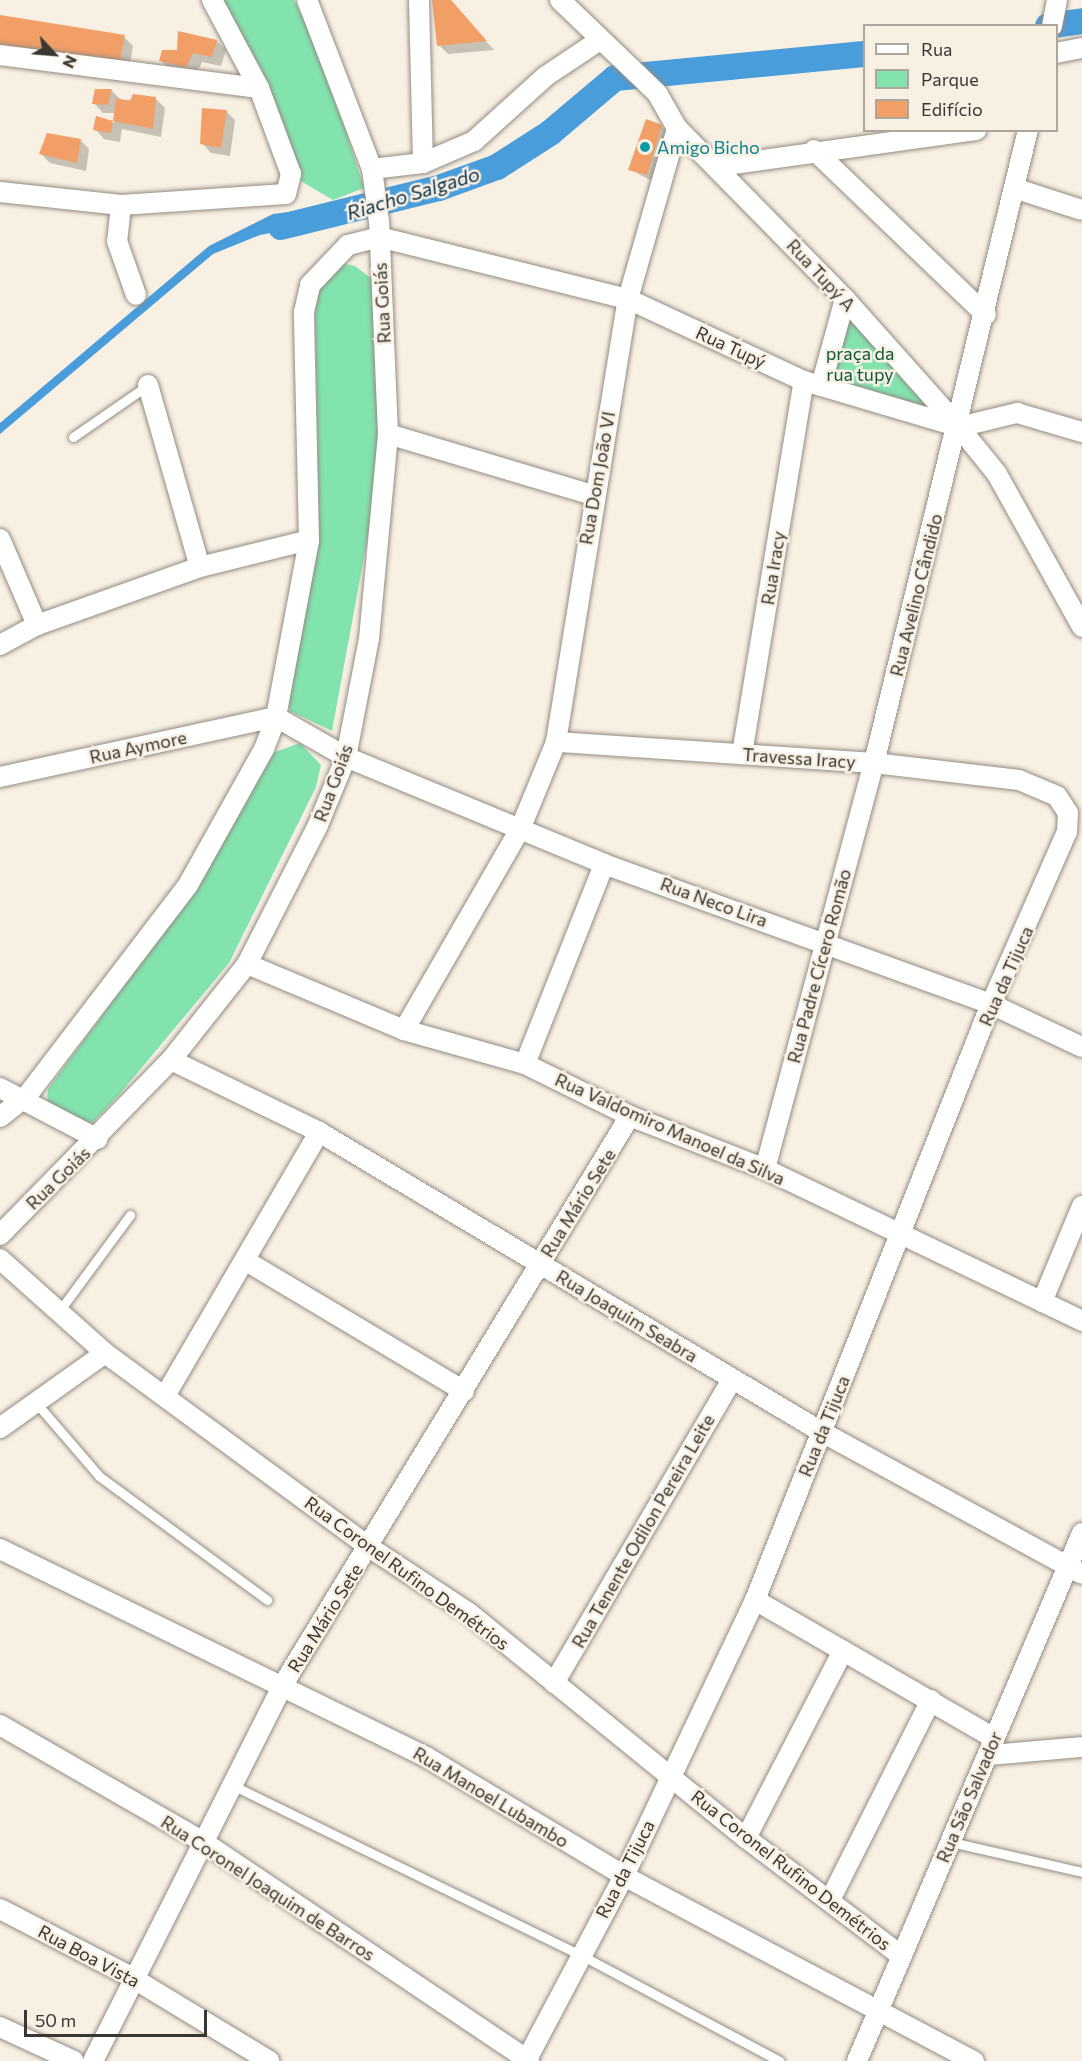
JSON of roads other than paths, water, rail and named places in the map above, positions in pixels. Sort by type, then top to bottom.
[{"type":"street","points":[[0,192],[121,205],[286,194],[291,174],[259,88],[212,0]]},
{"type":"street","name":"Rua Goiás","points":[[0,1235],[98,1139],[171,1060],[247,964],[318,825],[346,757],[369,639],[388,434],[379,229],[373,179],[307,0]]},
{"type":"street","points":[[419,0],[423,163]]},
{"type":"street","name":"Rua Tupý A","points":[[560,0],[657,93],[677,128],[720,166],[845,299],[959,427],[997,474],[1082,627]]},
{"type":"street","points":[[1052,24],[1057,3]]},
{"type":"street","points":[[373,179],[423,163],[482,135],[546,76],[600,40]]},
{"type":"street","points":[[1058,53],[1082,48]]},
{"type":"street","points":[[0,55],[259,88]]},
{"type":"street","name":"Rua Dom João VI","points":[[404,1030],[521,827],[555,742],[592,495],[628,299],[677,128]]},
{"type":"street","points":[[720,166],[814,150],[960,132]]},
{"type":"street","name":"Rua Avelino Cândido","points":[[874,763],[959,427],[1028,132]]},
{"type":"street","points":[[814,150],[986,315]]},
{"type":"street","points":[[1014,188],[1082,210]]},
{"type":"street","points":[[121,205],[117,241],[136,295]]},
{"type":"street","points":[[0,1117],[26,1097],[188,885],[264,749],[276,717],[309,540],[304,312],[310,285],[348,246],[379,229]]},
{"type":"street","name":"Rua Tupý","points":[[379,229],[628,299],[813,384],[959,427]]},
{"type":"street","name":"Rua Iracy","points":[[742,754],[813,384],[845,299]]},
{"type":"street","points":[[148,384],[200,567]]},
{"type":"street","points":[[959,427],[1017,413],[1082,432]]},
{"type":"street","points":[[388,434],[592,495]]},
{"type":"street","points":[[0,539],[37,626]]},
{"type":"street","points":[[0,645],[37,626],[200,567],[309,540]]},
{"type":"street","name":"Rua Neco Lira","points":[[276,717],[346,757],[521,827],[604,864],[991,1004],[1082,1047]]},
{"type":"street","name":"Rua Aymore","points":[[0,777],[276,717]]},
{"type":"street","name":"Travessa Iracy","points":[[555,742],[874,763],[1041,787]]},
{"type":"street","name":"Rua Padre Cícero Romão","points":[[765,1169],[874,763]]},
{"type":"street","name":"Rua da Tijuca","points":[[528,2060],[579,1954],[624,1876],[755,1600],[991,1004],[1068,832],[1068,813],[1057,796],[1041,787]]},
{"type":"street","points":[[525,1064],[604,864]]},
{"type":"street","name":"Rua Valdomiro Manoel da Silva","points":[[247,964],[404,1030],[525,1064],[630,1116],[765,1169],[1082,1321]]},
{"type":"street","name":"Rua Joaquim Seabra","points":[[171,1060],[319,1132],[820,1431],[1075,1570]]},
{"type":"street","points":[[0,1088],[26,1097],[98,1139]]},
{"type":"street","name":"Rua Mário Sete","points":[[93,2061],[131,1977],[284,1683],[630,1116]]},
{"type":"street","points":[[165,1396],[246,1261],[319,1132]]},
{"type":"street","points":[[1042,1302],[1082,1206]]},
{"type":"street","name":"Rua Coronel Rufino Demétrios","points":[[0,1259],[60,1310],[105,1353],[369,1547],[469,1613],[746,1838],[899,1954]]},
{"type":"street","points":[[246,1261],[464,1391]]},
{"type":"street","points":[[0,1428],[38,1405],[105,1353]]},
{"type":"street","name":"Rua Tenente Odilon Pereira Leite","points":[[554,1683],[732,1379]]},
{"type":"street","name":"Rua São Salvador","points":[[857,2061],[899,1954],[1075,1570],[1082,1533]]},
{"type":"street","name":"Rua Manoel Lubambo","points":[[0,1549],[284,1683],[428,1758],[624,1876],[879,2007],[974,2061]]},
{"type":"street","points":[[755,1600],[931,1700],[992,1747],[1082,1747]]},
{"type":"street","points":[[746,1838],[843,1651]]},
{"type":"street","points":[[830,1900],[931,1700]]},
{"type":"street","name":"Rua Coronel Joaquim de Barros","points":[[0,1725],[202,1841],[528,2060]]},
{"type":"street","name":"Rua Boa Vista","points":[[0,1909],[131,1977],[269,2061]]},
{"type":"street","points":[[0,2026],[74,2061]]},
{"type":"lane","points":[[73,437],[148,384]]},
{"type":"lane","points":[[60,1310],[130,1215]]},
{"type":"lane","points":[[38,1405],[99,1476],[267,1600]]},
{"type":"lane","points":[[230,1784],[579,1954],[779,2061]]},
{"type":"lane","points":[[951,1842],[1082,1872]]},
{"type":"water","points":[[313,209],[315,224],[260,235],[213,254],[0,434],[0,423],[209,246],[273,214]]},
{"type":"waterway","name":"Riacho Salgado","points":[[1058,25],[1082,21]]},
{"type":"waterway","name":"Riacho Salgado","points":[[281,227],[439,188],[497,167],[550,133],[615,78],[863,54]]},
{"type":"place","name":"Amigo Bicho","points":[[645,147]]},
{"type":"park label","name":"praça da rua tupy","points":[[860,364]]}]
